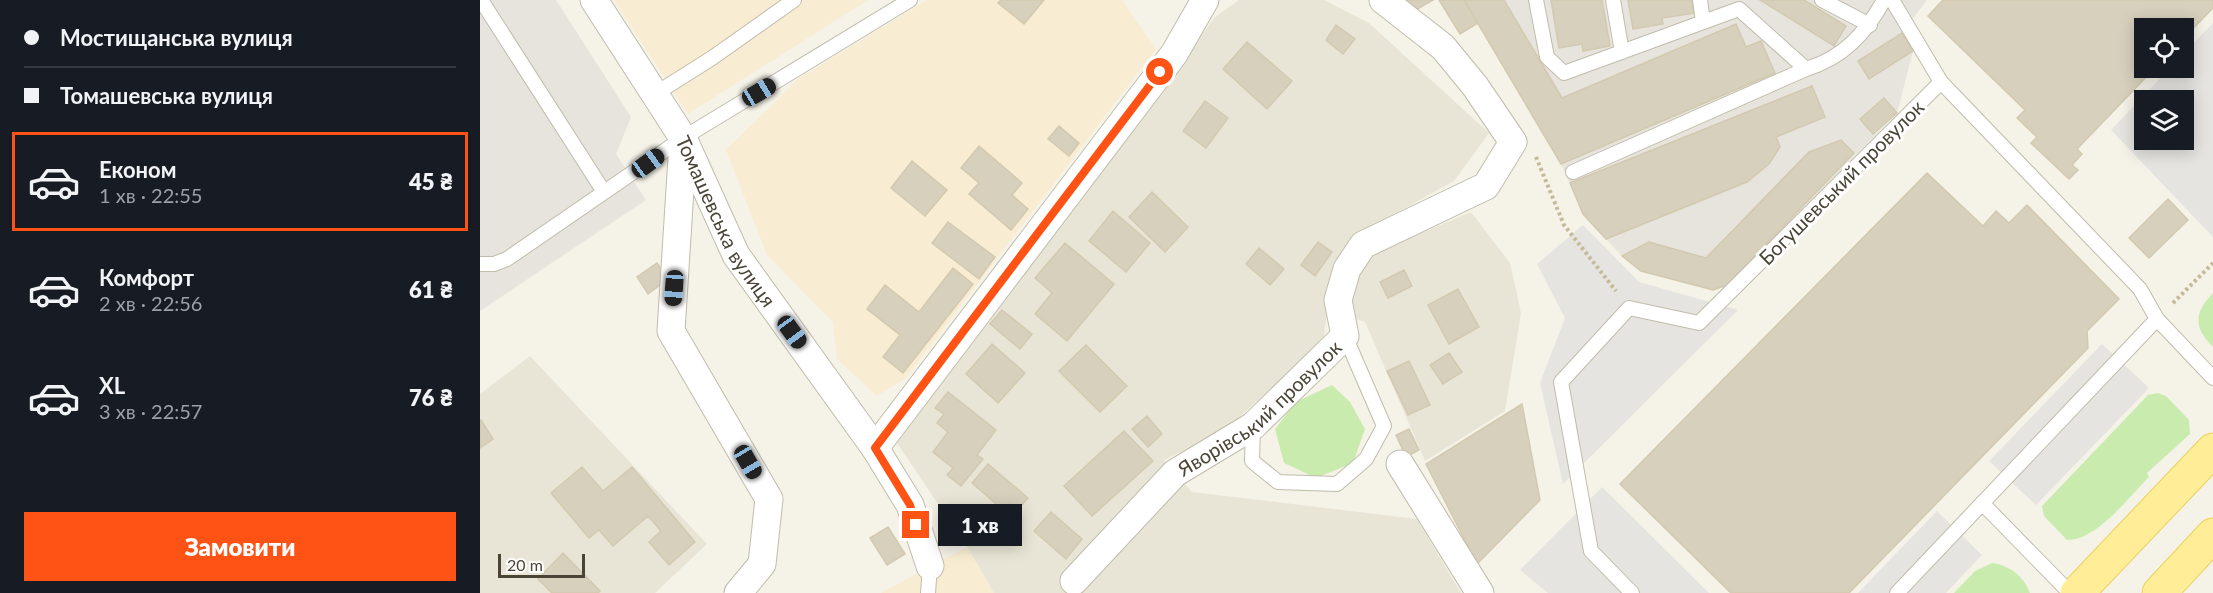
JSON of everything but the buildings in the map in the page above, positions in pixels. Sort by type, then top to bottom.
[{"type":"main road","points":[[2077,593],[2213,450]]},
{"type":"main road","points":[[2159,593],[2213,535]]},
{"type":"street","points":[[594,0],[683,138]]},
{"type":"street","points":[[875,448],[1174,54],[1205,0]]},
{"type":"street","points":[[1383,0],[1443,48],[1523,147]]},
{"type":"street","name":"Томашевська вулиця","points":[[683,138],[736,255],[875,448],[910,505],[930,566]]},
{"type":"street","name":"Томашевська вулиця","points":[[683,138],[671,331],[769,499],[762,564],[738,593]]},
{"type":"street","name":"Яворівський провулок","points":[[1074,581],[1175,473],[1253,426],[1345,336],[1338,300],[1347,269],[1363,245],[1486,186],[1523,147]]},
{"type":"street","points":[[1400,464],[1480,593]]},
{"type":"lane","points":[[481,0],[604,192]]},
{"type":"lane","points":[[655,94],[712,58],[794,0]]},
{"type":"lane","points":[[480,264],[494,264],[507,259],[683,138],[910,0]]},
{"type":"lane","points":[[1536,0],[1547,57],[1564,74],[1739,9],[1806,69]]},
{"type":"lane","points":[[1613,0],[1622,52]]},
{"type":"lane","points":[[1700,0],[1703,22]]},
{"type":"lane","points":[[1822,0],[1870,26]]},
{"type":"lane","points":[[1573,172],[1806,69],[1821,65],[1844,52],[1870,26],[1884,0]]},
{"type":"lane","points":[[1892,0],[1941,82],[2140,289],[2157,319],[2213,378]]},
{"type":"lane","name":"Богушевський провулок","points":[[1629,308],[1699,323],[1941,82]]},
{"type":"lane","points":[[1629,308],[1561,382],[1591,551],[1632,593]]},
{"type":"lane","points":[[1897,593],[2157,319]]},
{"type":"lane","points":[[1253,426],[1252,461],[1278,482],[1337,484],[1366,459],[1384,426],[1345,336]]},
{"type":"lane","points":[[1982,503],[2070,593]]},
{"type":"lane","points":[[928,593],[930,566]]},
{"type":"path","points":[[1523,147],[1564,225],[1629,308]]},
{"type":"path","points":[[2157,319],[2213,263]]},
{"type":"shaded area","points":[[480,0],[556,0],[631,117],[616,154],[646,200],[480,311]]},
{"type":"shaded area","points":[[614,0],[868,0],[688,114]]},
{"type":"shaded area","points":[[927,0],[1122,0],[1156,49],[906,378],[877,396],[837,359],[833,322],[767,255],[726,150],[798,79]]},
{"type":"shaded area","points":[[1239,0],[1324,0],[1369,23],[1489,133],[1454,181],[1360,233],[1332,274],[1323,342],[1224,431],[1164,460],[1192,492],[1417,519],[1461,593],[994,593],[967,547],[897,443],[1215,17]]},
{"type":"shaded area","points":[[1464,0],[1927,0],[1902,33],[1913,51],[1897,113],[1727,285],[1713,290],[1641,271],[1622,256],[1583,214],[1561,164]]},
{"type":"shaded area","points":[[2213,23],[2213,237],[2111,130],[2134,106],[2134,150],[2194,150],[2194,90],[2149,90],[2160,78],[2194,78],[2194,43]]},
{"type":"shaded area","points":[[1471,212],[1510,263],[1521,313],[1505,411],[1425,461],[1365,322],[1351,317],[1354,279],[1375,253]]},
{"type":"shaded area","points":[[1583,225],[1639,282],[1738,310],[1563,484],[1540,383],[1565,318],[1537,264]]},
{"type":"shaded area","points":[[2102,344],[2149,388],[2036,505],[1989,461]]},
{"type":"shaded area","points":[[530,356],[707,544],[655,593],[480,593],[480,394]]},
{"type":"shaded area","points":[[1602,487],[1709,593],[1548,593],[1520,570]]},
{"type":"shaded area","points":[[1937,511],[1982,555],[1946,593],[1858,593]]},
{"type":"shaded area","points":[[967,547],[994,593],[881,593]]},
{"type":"green space","points":[[2213,293],[2213,347],[2202,333],[2198,320],[2202,307]]},
{"type":"green space","points":[[1332,385],[1350,402],[1365,429],[1353,463],[1316,478],[1284,463],[1275,429],[1296,402]]},
{"type":"green space","points":[[2158,393],[2166,396],[2189,420],[2190,434],[2147,473],[2149,477],[2100,526],[2078,538],[2067,540],[2044,516],[2042,506],[2148,395]]},
{"type":"green space","points":[[1992,563],[2015,572],[2024,581],[2030,593],[1954,593],[1975,571]]},
{"type":"route","points":[[916,525],[910,505],[875,448],[1160,72]]}]
